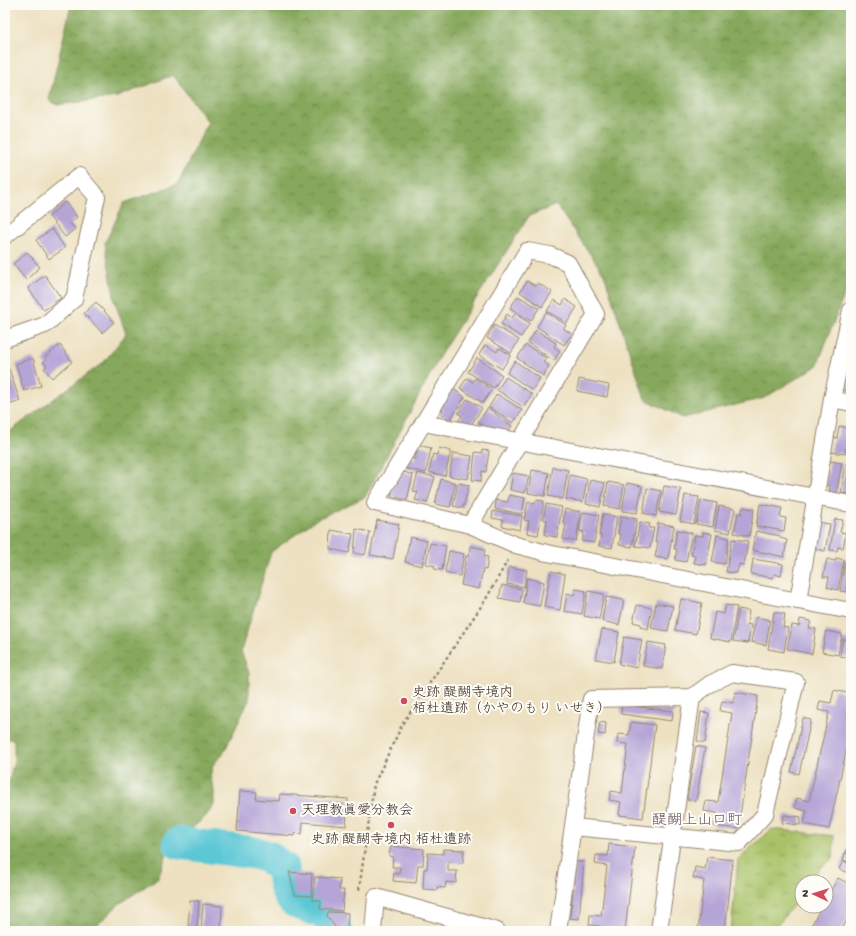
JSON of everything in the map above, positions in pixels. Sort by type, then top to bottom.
[{"type":"street","points":[[5,236],[79,176],[97,197],[74,299],[45,325],[5,339]]},
{"type":"street","points":[[470,525],[521,442],[596,314],[568,263],[550,255],[527,251],[375,503],[470,525],[516,545],[547,554],[851,612]]},
{"type":"street","points":[[798,601],[832,400],[851,310]]},
{"type":"street","points":[[832,400],[851,403]]},
{"type":"street","points":[[423,423],[851,504]]},
{"type":"street","points":[[558,931],[591,698],[692,697],[710,684],[732,673],[796,682],[765,814],[738,843],[573,827]]},
{"type":"street","points":[[659,931],[692,697]]},
{"type":"street","points":[[373,931],[376,897],[469,927],[497,931]]},
{"type":"path","points":[[359,895],[374,784],[403,723],[486,599],[516,545]]},
{"type":"green space","points":[[71,5],[851,5],[851,277],[817,366],[764,398],[683,418],[645,399],[604,274],[556,205],[529,216],[442,352],[365,497],[317,519],[271,552],[241,651],[249,673],[249,700],[224,752],[213,765],[210,776],[214,790],[214,805],[206,816],[169,849],[158,878],[119,904],[91,931],[5,931],[5,792],[7,791],[14,760],[14,740],[5,738],[5,435],[104,362],[126,334],[115,302],[105,243],[124,203],[178,184],[208,122],[173,75],[117,97],[57,105],[49,100]]},
{"type":"green space","points":[[772,829],[834,836],[833,858],[820,868],[816,874],[794,874],[794,904],[773,931],[731,931],[738,859]]},
{"type":"building","points":[[65,202],[77,217],[70,223],[75,229],[65,237],[49,216]]},
{"type":"building","points":[[52,229],[65,248],[49,259],[36,240]]},
{"type":"building","points":[[27,252],[40,267],[26,280],[13,264]]},
{"type":"building","points":[[45,275],[61,298],[44,310],[28,288]]},
{"type":"building","points":[[527,281],[536,286],[538,283],[552,292],[542,307],[520,292]]},
{"type":"building","points":[[518,296],[539,308],[531,321],[510,308]]},
{"type":"building","points":[[565,299],[577,307],[567,323],[547,311],[554,300],[562,305]]},
{"type":"building","points":[[96,302],[114,322],[102,333],[84,313]]},
{"type":"building","points":[[546,312],[566,325],[564,329],[572,334],[564,345],[537,327]]},
{"type":"building","points":[[507,314],[512,318],[515,314],[530,323],[521,337],[501,324]]},
{"type":"building","points":[[494,325],[519,340],[511,353],[487,338]]},
{"type":"building","points":[[536,330],[556,343],[554,347],[560,351],[554,361],[528,343]]},
{"type":"building","points":[[60,345],[72,362],[52,378],[44,368],[47,366],[43,362],[47,359],[45,357]]},
{"type":"building","points":[[485,345],[497,352],[499,348],[511,355],[502,369],[479,355]]},
{"type":"building","points":[[526,345],[546,358],[543,362],[549,366],[543,376],[517,358]]},
{"type":"building","points":[[33,358],[41,386],[24,391],[16,364]]},
{"type":"building","points":[[477,358],[502,375],[494,388],[468,372]]},
{"type":"building","points":[[515,361],[540,378],[532,390],[507,373]]},
{"type":"building","points":[[846,365],[851,366],[851,391],[842,390]]},
{"type":"building","points":[[9,369],[20,401],[9,405],[8,403],[5,404],[5,370]]},
{"type":"building","points":[[506,377],[532,394],[523,407],[497,390]]},
{"type":"building","points":[[467,378],[473,382],[475,378],[492,389],[483,403],[460,388]]},
{"type":"building","points":[[579,379],[609,385],[607,397],[577,391]]},
{"type":"building","points":[[450,387],[465,397],[450,420],[441,414],[443,410],[438,406]]},
{"type":"building","points":[[497,394],[522,410],[513,423],[489,407]]},
{"type":"building","points":[[467,399],[482,408],[469,428],[458,421],[462,416],[458,413]]},
{"type":"building","points":[[488,408],[512,426],[505,435],[493,433],[478,422]]},
{"type":"building","points":[[839,426],[850,428],[845,454],[831,452],[834,437],[837,438]]},
{"type":"building","points":[[418,445],[431,448],[426,473],[404,468],[407,457],[415,459]]},
{"type":"building","points":[[439,448],[451,451],[445,476],[429,472],[433,454],[437,455]]},
{"type":"building","points":[[482,450],[489,451],[486,472],[482,471],[481,481],[472,480],[475,452],[482,453]]},
{"type":"building","points":[[453,453],[472,456],[468,479],[449,476]]},
{"type":"building","points":[[830,461],[842,463],[836,495],[829,493],[830,486],[826,485]]},
{"type":"building","points":[[846,463],[851,464],[851,489],[849,489],[848,494],[841,493]]},
{"type":"building","points":[[553,467],[568,470],[563,499],[548,496]]},
{"type":"building","points":[[398,470],[413,475],[407,500],[391,496]]},
{"type":"building","points":[[532,470],[549,473],[545,496],[528,493]]},
{"type":"building","points":[[418,473],[435,477],[427,503],[415,500],[418,492],[413,491]]},
{"type":"building","points":[[513,473],[529,476],[525,493],[510,490]]},
{"type":"building","points":[[570,475],[587,479],[583,502],[566,499]]},
{"type":"building","points":[[441,479],[456,483],[450,507],[435,504]]},
{"type":"building","points":[[590,480],[605,483],[600,507],[586,504]]},
{"type":"building","points":[[608,482],[624,485],[620,509],[604,506]]},
{"type":"building","points":[[458,483],[469,485],[463,508],[453,506]]},
{"type":"building","points":[[627,483],[642,486],[637,513],[622,511]]},
{"type":"building","points":[[664,486],[681,489],[676,515],[659,512]]},
{"type":"building","points":[[647,488],[661,491],[656,516],[643,513]]},
{"type":"building","points":[[509,495],[525,498],[522,514],[495,509],[496,500],[508,502]]},
{"type":"building","points":[[685,495],[699,497],[694,524],[680,521]]},
{"type":"building","points":[[536,500],[544,501],[538,535],[527,533],[529,521],[524,520],[528,502],[535,504]]},
{"type":"building","points":[[701,500],[717,503],[713,527],[696,524]]},
{"type":"building","points":[[546,504],[562,507],[557,537],[545,535],[547,520],[543,519]]},
{"type":"building","points":[[760,504],[782,508],[780,517],[786,518],[784,531],[756,526]]},
{"type":"building","points":[[719,506],[735,509],[730,533],[715,530]]},
{"type":"building","points":[[743,507],[754,509],[749,536],[734,533],[738,513],[741,514]]},
{"type":"building","points":[[565,509],[581,512],[576,541],[563,539],[566,524],[563,523]]},
{"type":"building","points":[[493,511],[522,516],[520,530],[502,526],[503,520],[492,518]]},
{"type":"building","points":[[583,512],[599,515],[594,543],[582,541],[584,532],[579,531]]},
{"type":"building","points":[[603,514],[617,517],[612,548],[599,546],[601,535],[599,535]]},
{"type":"building","points":[[621,516],[637,519],[632,547],[619,545],[621,535],[618,534]]},
{"type":"building","points":[[835,519],[843,520],[840,532],[846,533],[843,548],[838,547],[837,551],[830,550]]},
{"type":"building","points":[[377,520],[399,524],[393,559],[370,555]]},
{"type":"building","points":[[640,522],[650,524],[649,528],[654,528],[650,548],[635,546]]},
{"type":"building","points":[[817,522],[830,524],[825,551],[812,548]]},
{"type":"building","points":[[658,523],[674,526],[668,559],[655,557],[658,542],[655,542]]},
{"type":"building","points":[[356,529],[370,532],[365,555],[354,553]]},
{"type":"building","points":[[331,530],[353,534],[349,553],[330,549]]},
{"type":"building","points":[[677,530],[692,533],[686,562],[675,560],[677,549],[674,549]]},
{"type":"building","points":[[756,531],[780,536],[780,538],[787,540],[784,557],[752,550]]},
{"type":"building","points":[[851,531],[851,548],[847,547]]},
{"type":"building","points":[[703,532],[712,534],[706,565],[694,563],[695,556],[691,555],[695,535],[703,536]]},
{"type":"building","points":[[717,535],[729,538],[725,564],[712,562]]},
{"type":"building","points":[[410,537],[427,541],[422,566],[405,562]]},
{"type":"building","points":[[732,539],[748,541],[744,565],[739,564],[737,573],[726,572]]},
{"type":"building","points":[[430,543],[446,546],[442,570],[434,569],[435,566],[426,564]]},
{"type":"building","points":[[470,546],[485,549],[484,556],[488,557],[486,570],[483,569],[479,589],[461,585],[466,556],[469,556]]},
{"type":"building","points":[[449,551],[464,554],[460,576],[445,573]]},
{"type":"building","points":[[836,558],[844,560],[838,590],[827,587],[829,577],[823,577],[827,559],[835,561]]},
{"type":"building","points":[[753,559],[783,564],[781,576],[774,574],[773,578],[751,574]]},
{"type":"building","points":[[845,562],[851,563],[851,586],[848,585],[847,592],[840,591]]},
{"type":"building","points":[[509,567],[527,570],[524,587],[507,584]]},
{"type":"building","points":[[551,571],[565,574],[560,610],[544,607]]},
{"type":"building","points":[[527,578],[544,582],[540,606],[523,603]]},
{"type":"building","points":[[502,585],[522,589],[520,602],[499,598]]},
{"type":"building","points":[[575,589],[586,591],[582,614],[564,611],[567,593],[574,595]]},
{"type":"building","points":[[588,591],[604,594],[599,619],[584,616]]},
{"type":"building","points":[[606,597],[624,600],[619,625],[602,621]]},
{"type":"building","points":[[681,599],[702,603],[696,634],[675,630]]},
{"type":"building","points":[[656,603],[673,606],[668,631],[651,628]]},
{"type":"building","points":[[637,605],[652,608],[648,629],[640,627],[641,624],[633,622]]},
{"type":"building","points":[[726,605],[737,607],[731,642],[710,638],[715,612],[724,614]]},
{"type":"building","points":[[739,609],[749,611],[747,624],[751,625],[748,643],[733,641]]},
{"type":"building","points":[[774,612],[785,614],[783,627],[788,628],[784,652],[768,649]]},
{"type":"building","points":[[756,617],[770,620],[766,645],[751,642]]},
{"type":"building","points":[[800,619],[811,621],[809,628],[816,629],[812,654],[787,649],[792,625],[799,626]]},
{"type":"building","points":[[602,629],[619,632],[614,662],[596,659]]},
{"type":"building","points":[[826,631],[842,634],[838,655],[822,652]]},
{"type":"building","points":[[624,637],[642,640],[637,668],[619,664]]},
{"type":"building","points":[[843,639],[851,640],[851,658],[840,656]]},
{"type":"building","points":[[648,642],[666,645],[662,669],[643,666]]},
{"type":"building","points":[[834,690],[851,694],[851,729],[829,829],[804,824],[807,811],[795,808],[797,798],[809,801],[829,712],[818,710],[820,701],[831,703]]},
{"type":"building","points":[[735,692],[758,696],[738,829],[714,826],[717,813],[704,811],[706,801],[718,802],[732,713],[720,711],[722,701],[733,703]]},
{"type":"building","points":[[622,705],[673,711],[672,721],[621,714]]},
{"type":"building","points":[[701,712],[709,713],[705,743],[697,741]]},
{"type":"building","points":[[803,718],[811,720],[799,774],[791,772]]},
{"type":"building","points":[[600,722],[606,723],[605,735],[598,734]]},
{"type":"building","points":[[631,722],[655,725],[643,818],[619,815],[621,802],[609,800],[611,791],[622,793],[628,744],[617,743],[618,734],[629,735]]},
{"type":"building","points":[[696,746],[705,748],[696,801],[687,800]]},
{"type":"building","name":"天理教眞愛分教会","points":[[240,791],[257,792],[256,799],[279,801],[280,794],[348,799],[346,826],[303,822],[302,834],[295,833],[295,836],[237,831]]},
{"type":"building","points":[[784,815],[801,817],[800,825],[782,823]]},
{"type":"building","points":[[851,838],[851,854],[846,852]]},
{"type":"building","points":[[609,844],[635,847],[625,931],[600,931],[600,926],[589,925],[590,915],[601,916],[607,866],[595,864],[596,855],[608,856]]},
{"type":"building","points":[[391,846],[424,849],[423,865],[418,865],[416,883],[393,881],[394,873],[399,874],[400,867],[392,867],[393,857],[389,856]]},
{"type":"building","points":[[443,849],[464,850],[463,863],[448,862],[448,871],[457,871],[456,883],[446,882],[445,888],[437,887],[437,890],[423,889],[424,869],[427,869],[428,853],[443,854]]},
{"type":"building","points":[[845,853],[851,855],[851,863],[843,860]]},
{"type":"building","points":[[707,857],[733,860],[725,931],[698,931],[704,880],[693,878],[695,867],[705,869]]},
{"type":"building","points":[[843,861],[851,864],[851,874],[839,869]]},
{"type":"building","points":[[576,862],[584,862],[579,919],[570,918]]},
{"type":"building","points":[[289,872],[312,874],[311,896],[295,895]]},
{"type":"building","points":[[315,877],[340,879],[339,890],[344,890],[342,911],[320,909],[321,901],[312,900]]},
{"type":"building","points":[[838,878],[851,885],[851,913],[841,931],[808,931],[818,914],[834,914],[834,885]]},
{"type":"building","points":[[190,901],[199,901],[197,927],[188,926]]},
{"type":"building","points":[[203,904],[222,906],[221,929],[225,929],[225,931],[201,931]]},
{"type":"building","points":[[328,912],[348,913],[347,931],[338,931],[327,916]]},
{"type":"waterway","points":[[179,843],[255,853],[268,857],[283,868],[284,880],[289,895],[298,903],[324,912],[336,931]]},
{"type":"place","name":"史跡 醍醐寺境内 栢杜遺跡（かやのもり いせき）","points":[[404,701]]},
{"type":"place","name":"天理教眞愛分教会","points":[[293,811]]},
{"type":"place","name":"史跡 醍醐寺境内 栢杜遺跡","points":[[391,825]]},
{"type":"district","name":"醍醐上山口町","points":[[697,821]]}]
